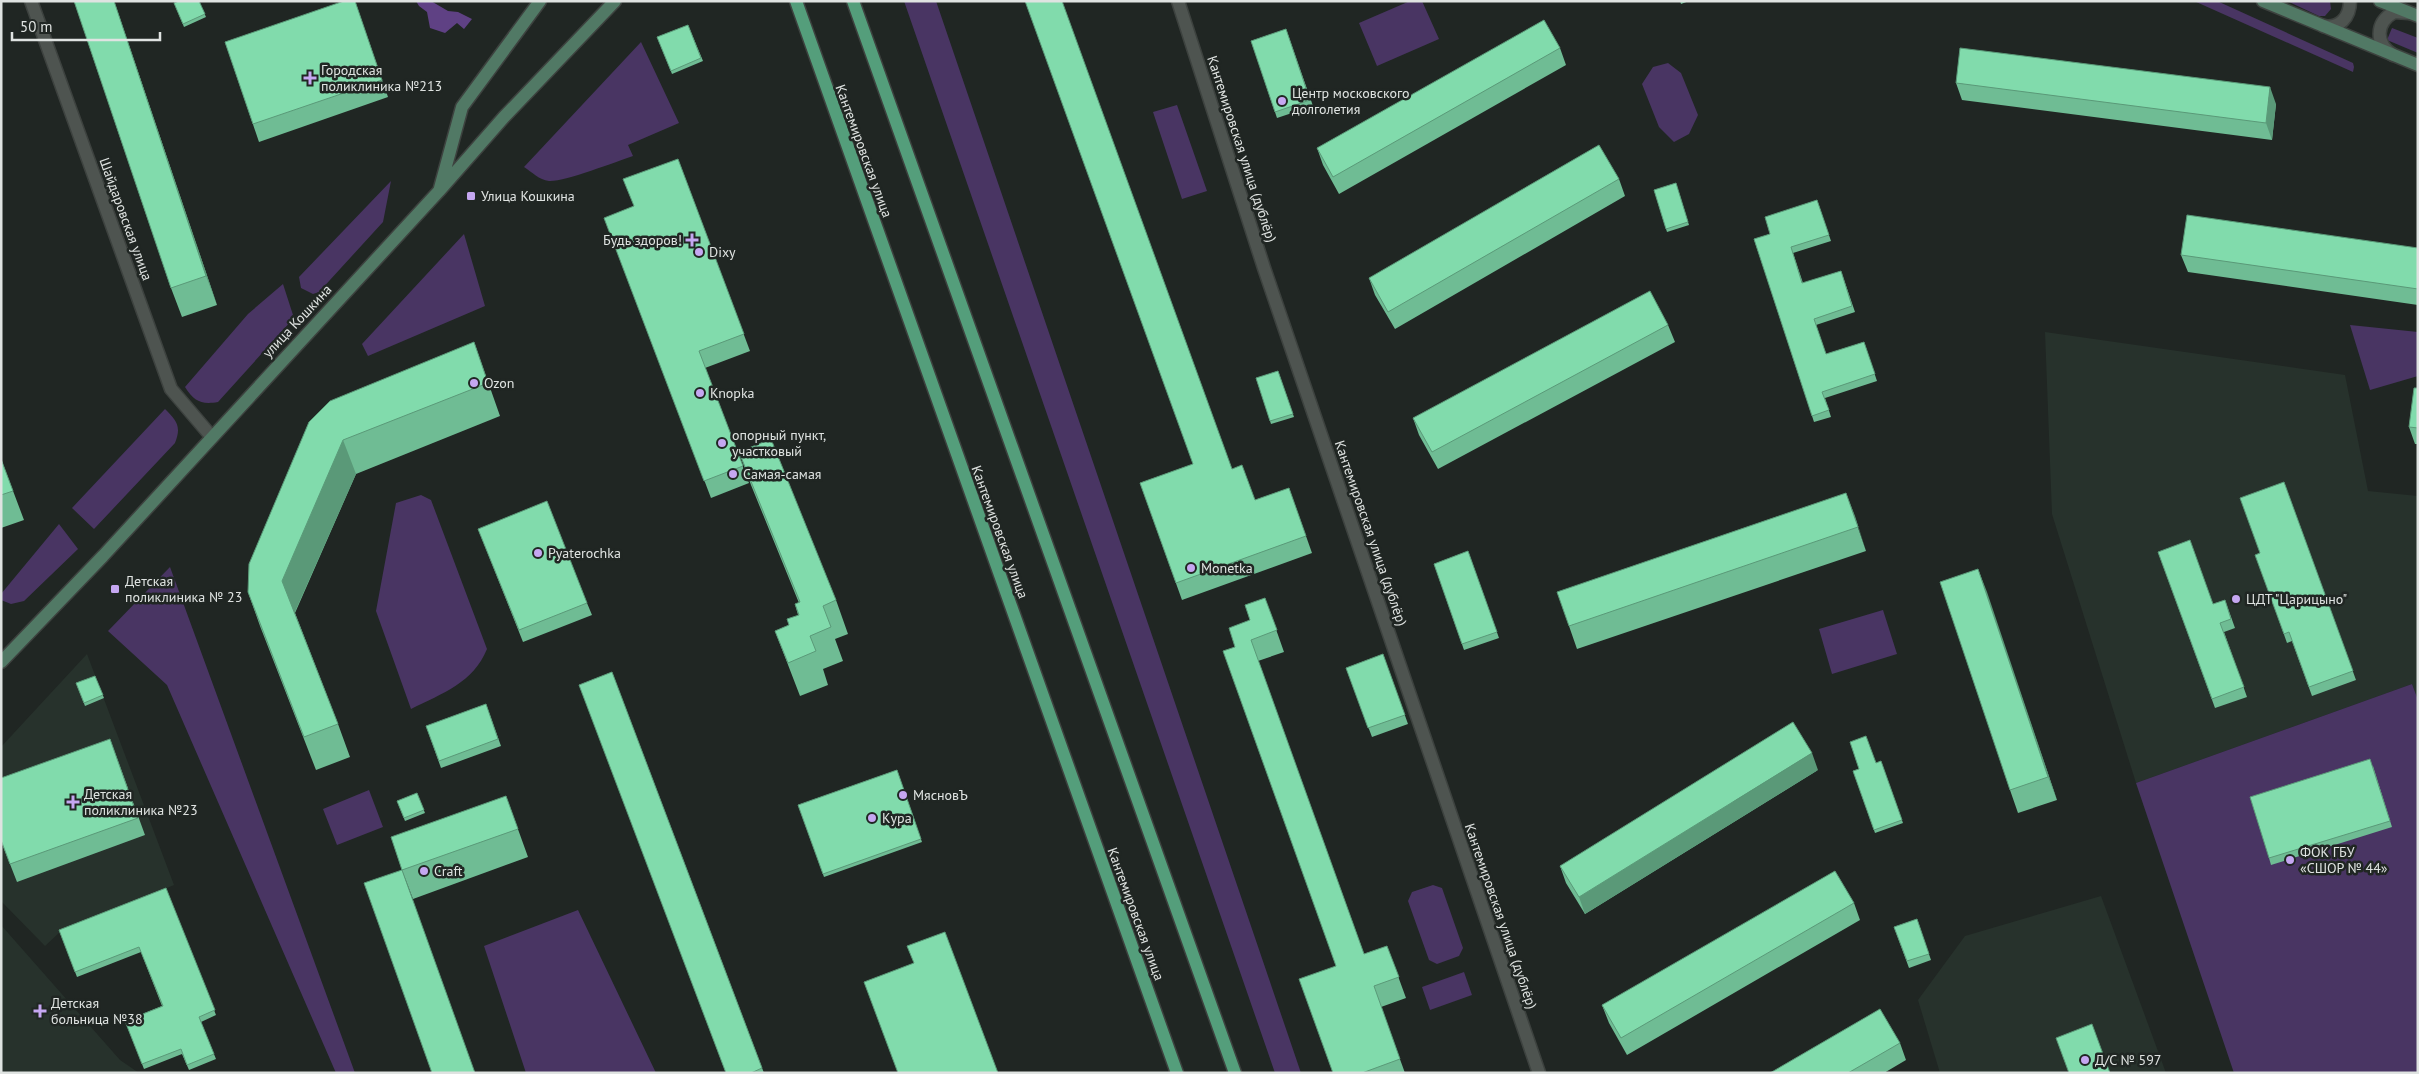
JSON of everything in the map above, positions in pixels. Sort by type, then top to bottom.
[{"type":"main road","points":[[439,191],[462,107],[540,1]]},
{"type":"main road","name":"улица Кошкина","points":[[1,662],[103,556],[211,436],[439,191],[504,117],[615,1]]},
{"type":"main road","name":"Кантемировская улица","points":[[796,1],[1177,1073]]},
{"type":"main road","points":[[853,1],[1235,1073]]},
{"type":"main road","points":[[2263,1],[2418,65]]},
{"type":"main road","points":[[2380,1],[2413,14]]},
{"type":"street","name":"Шайдаровская улица","points":[[31,1],[171,389],[211,436]]},
{"type":"street","name":"Кантемировская улица (дублёр)","points":[[1178,1],[1264,268],[1539,1073]]},
{"type":"street","points":[[2320,26],[2328,27],[2342,22],[2348,16],[2350,1]]},
{"type":"street","points":[[2394,55],[2382,45],[2379,30],[2382,22],[2394,12],[2413,14]]},
{"type":"shaded area","points":[[416,1],[431,1],[448,11],[458,12],[472,19],[464,29],[457,23],[445,33],[430,28],[427,12]]},
{"type":"shaded area","points":[[904,1],[936,1],[1301,1073],[1275,1073]]},
{"type":"shaded area","points":[[1410,1],[1422,1],[1439,39],[1377,66],[1359,23]]},
{"type":"shaded area","points":[[2194,1],[2217,1],[2353,63],[2353,72]]},
{"type":"shaded area","points":[[2287,1],[2330,1],[2331,9],[2325,16],[2319,16]]},
{"type":"shaded area","points":[[2392,28],[2418,38],[2418,53],[2387,40]]},
{"type":"shaded area","points":[[641,42],[679,123],[628,145],[633,156],[577,175],[549,181],[524,167]]},
{"type":"shaded area","points":[[1668,63],[1681,73],[1698,115],[1689,134],[1674,142],[1659,127],[1642,84],[1653,67]]},
{"type":"shaded area","points":[[1177,105],[1207,191],[1182,199],[1153,112]]},
{"type":"shaded area","points":[[391,181],[383,222],[319,292],[313,294],[301,288],[299,277]]},
{"type":"shaded area","points":[[464,234],[485,306],[368,356],[362,344]]},
{"type":"shaded area","points":[[283,284],[293,315],[292,320],[218,402],[207,403],[195,399],[185,387],[248,314]]},
{"type":"shaded area","points":[[2350,325],[2418,332],[2418,376],[2370,390]]},
{"type":"shaded area","name":"ЦДТ \"Царицыно\"","points":[[2045,332],[2345,375],[2368,491],[2418,496],[2418,700],[2412,684],[2136,783],[2052,514]]},
{"type":"shaded area","points":[[165,409],[177,424],[178,432],[175,443],[94,529],[72,508]]},
{"type":"shaded area","points":[[421,495],[431,500],[487,649],[481,661],[465,679],[456,686],[411,709],[376,611],[396,503]]},
{"type":"shaded area","points":[[59,524],[78,549],[24,601],[11,604],[1,600],[1,594]]},
{"type":"shaded area","points":[[170,567],[355,1073],[336,1073],[167,685],[108,631]]},
{"type":"shaded area","points":[[1883,610],[1897,654],[1832,674],[1819,629]]},
{"type":"shaded area","name":"Детская поликлиника №23","points":[[87,654],[174,885],[60,932],[45,946],[1,901],[1,747]]},
{"type":"shaded area","name":"ФОК ГБУ «СШОР № 44»","points":[[2412,684],[2418,700],[2418,1073],[2234,1073],[2136,783]]},
{"type":"shaded area","points":[[369,790],[383,827],[337,845],[323,809]]},
{"type":"shaded area","points":[[1433,885],[1442,888],[1463,948],[1459,956],[1437,964],[1429,960],[1408,901],[1412,892]]},
{"type":"shaded area","points":[[2101,896],[2166,1073],[1940,1073],[1918,1000],[1965,936]]},
{"type":"shaded area","points":[[578,910],[656,1073],[526,1073],[484,946]]},
{"type":"shaded area","name":"Детская больница №38","points":[[1,925],[120,1060],[139,1073],[1,1073]]},
{"type":"shaded area","points":[[1464,972],[1472,995],[1430,1010],[1422,987]]},
{"type":"building","points":[[74,1],[114,1],[206,276],[171,288]]},
{"type":"building","points":[[179,1],[199,1],[205,14],[183,24],[174,3]]},
{"type":"building","name":"Городская поликлиника №213","points":[[344,1],[355,1],[382,80],[253,124],[225,42]]},
{"type":"building","points":[[1025,1],[1062,1],[1232,469],[1242,465],[1255,500],[1289,488],[1306,536],[1176,583],[1140,483],[1193,464]]},
{"type":"building","points":[[1544,20],[1560,48],[1333,177],[1317,148]]},
{"type":"building","points":[[688,25],[701,58],[671,71],[657,37]]},
{"type":"building","points":[[1286,29],[1310,100],[1275,112],[1251,41]]},
{"type":"building","points":[[1960,48],[2270,87],[2266,123],[1956,83]]},
{"type":"building","points":[[1599,145],[1619,179],[1388,312],[1369,278]]},
{"type":"building","points":[[678,159],[744,334],[699,351],[743,466],[704,481],[604,218],[634,206],[623,179]]},
{"type":"building","points":[[1676,183],[1688,222],[1666,229],[1654,190]]},
{"type":"building","points":[[1817,200],[1829,235],[1791,247],[1802,283],[1841,271],[1852,306],[1814,319],[1826,354],[1864,342],[1875,374],[1822,392],[1829,410],[1812,416],[1754,239],[1770,234],[1765,217]]},
{"type":"building","points":[[2187,215],[2418,248],[2418,289],[2181,255]]},
{"type":"building","points":[[1650,291],[1668,325],[1432,452],[1413,418]]},
{"type":"building","points":[[474,342],[488,383],[343,440],[282,581],[338,724],[304,737],[248,592],[249,564],[309,422],[330,401]]},
{"type":"building","points":[[1278,371],[1293,414],[1270,421],[1256,378]]},
{"type":"building","points":[[2414,388],[2418,388],[2418,428],[2409,427]]},
{"type":"building","points":[[771,439],[836,600],[823,606],[831,627],[810,636],[816,651],[788,663],[775,631],[789,625],[787,619],[799,615],[795,604],[800,602],[739,452]]},
{"type":"building","points":[[1,459],[13,491],[1,495]]},
{"type":"building","points":[[2284,482],[2353,671],[2309,687],[2289,632],[2284,634],[2255,555],[2260,553],[2240,498]]},
{"type":"building","points":[[1846,493],[1858,527],[1569,626],[1557,592]]},
{"type":"building","points":[[547,501],[587,603],[519,630],[478,529]]},
{"type":"building","points":[[2190,540],[2213,604],[2225,600],[2231,619],[2220,623],[2244,687],[2212,699],[2158,552]]},
{"type":"building","points":[[1468,551],[1497,632],[1462,644],[1434,564]]},
{"type":"building","points":[[1978,569],[2048,777],[2010,790],[1940,582]]},
{"type":"building","points":[[1265,598],[1277,630],[1251,640],[1364,954],[1387,946],[1399,977],[1374,986],[1400,1059],[1362,1073],[1333,1073],[1299,979],[1336,966],[1223,651],[1235,647],[1229,628],[1250,620],[1245,605]]},
{"type":"building","points":[[1383,654],[1405,715],[1368,728],[1346,668]]},
{"type":"building","points":[[612,672],[762,1068],[751,1073],[726,1073],[579,685]]},
{"type":"building","points":[[95,676],[103,695],[84,703],[76,683]]},
{"type":"building","points":[[486,704],[498,739],[439,761],[426,726]]},
{"type":"building","points":[[1793,722],[1812,753],[1579,897],[1560,866]]},
{"type":"building","points":[[1866,736],[1876,763],[1881,761],[1902,820],[1874,830],[1853,771],[1859,769],[1850,742]]},
{"type":"building","name":"Детская поликлиника №23","points":[[110,739],[138,818],[10,864],[1,840],[1,778]]},
{"type":"building","points":[[2370,759],[2390,821],[2269,858],[2250,797]]},
{"type":"building","points":[[897,770],[921,839],[823,874],[798,805]]},
{"type":"building","points":[[417,793],[424,810],[404,818],[397,801]]},
{"type":"building","points":[[506,796],[518,829],[402,870],[391,837]]},
{"type":"building","points":[[402,870],[475,1073],[432,1073],[364,883]]},
{"type":"building","points":[[1835,871],[1854,903],[1621,1038],[1602,1005]]},
{"type":"building","points":[[166,888],[215,1010],[199,1017],[214,1054],[187,1065],[181,1049],[142,1064],[125,1021],[163,1006],[139,947],[75,972],[59,930]]},
{"type":"building","points":[[1917,919],[1929,954],[1907,961],[1894,927]]},
{"type":"building","points":[[945,932],[998,1073],[898,1073],[864,982],[914,963],[907,946]]},
{"type":"building","points":[[1880,1009],[1900,1043],[1848,1073],[1770,1073]]},
{"type":"building","name":"Д/C № 597","points":[[2092,1024],[2110,1073],[2069,1073],[2056,1038]]},
{"type":"place","name":"Городская поликлиника №213","points":[[310,78]]},
{"type":"place","name":"Центр московского долголетия","points":[[1282,101]]},
{"type":"place","name":"Улица Кошкина","points":[[471,196]]},
{"type":"place","name":"Будь здоров!","points":[[692,240]]},
{"type":"place","name":"Dixy","points":[[699,252]]},
{"type":"place","name":"Ozon","points":[[474,383]]},
{"type":"place","name":"Knopka","points":[[700,393]]},
{"type":"place","name":"опорный пункт, участковый","points":[[722,443]]},
{"type":"place","name":"Самая-самая","points":[[733,474]]},
{"type":"place","name":"Pyaterochka","points":[[538,553]]},
{"type":"place","name":"Monetka","points":[[1191,568]]},
{"type":"place","name":"Детская поликлиника № 23","points":[[115,589]]},
{"type":"place","name":"ЦДТ \"Царицыно\"","points":[[2236,599]]},
{"type":"place","name":"МясновЪ","points":[[903,795]]},
{"type":"place","name":"Детская поликлиника №23","points":[[73,802]]},
{"type":"place","name":"Кура","points":[[872,818]]},
{"type":"place","name":"ФОК ГБУ «СШОР № 44»","points":[[2290,860]]},
{"type":"place","name":"Craft","points":[[424,871]]},
{"type":"place","name":"Детская больница №38","points":[[40,1011]]},
{"type":"place","name":"Д/C № 597","points":[[2085,1060]]}]
